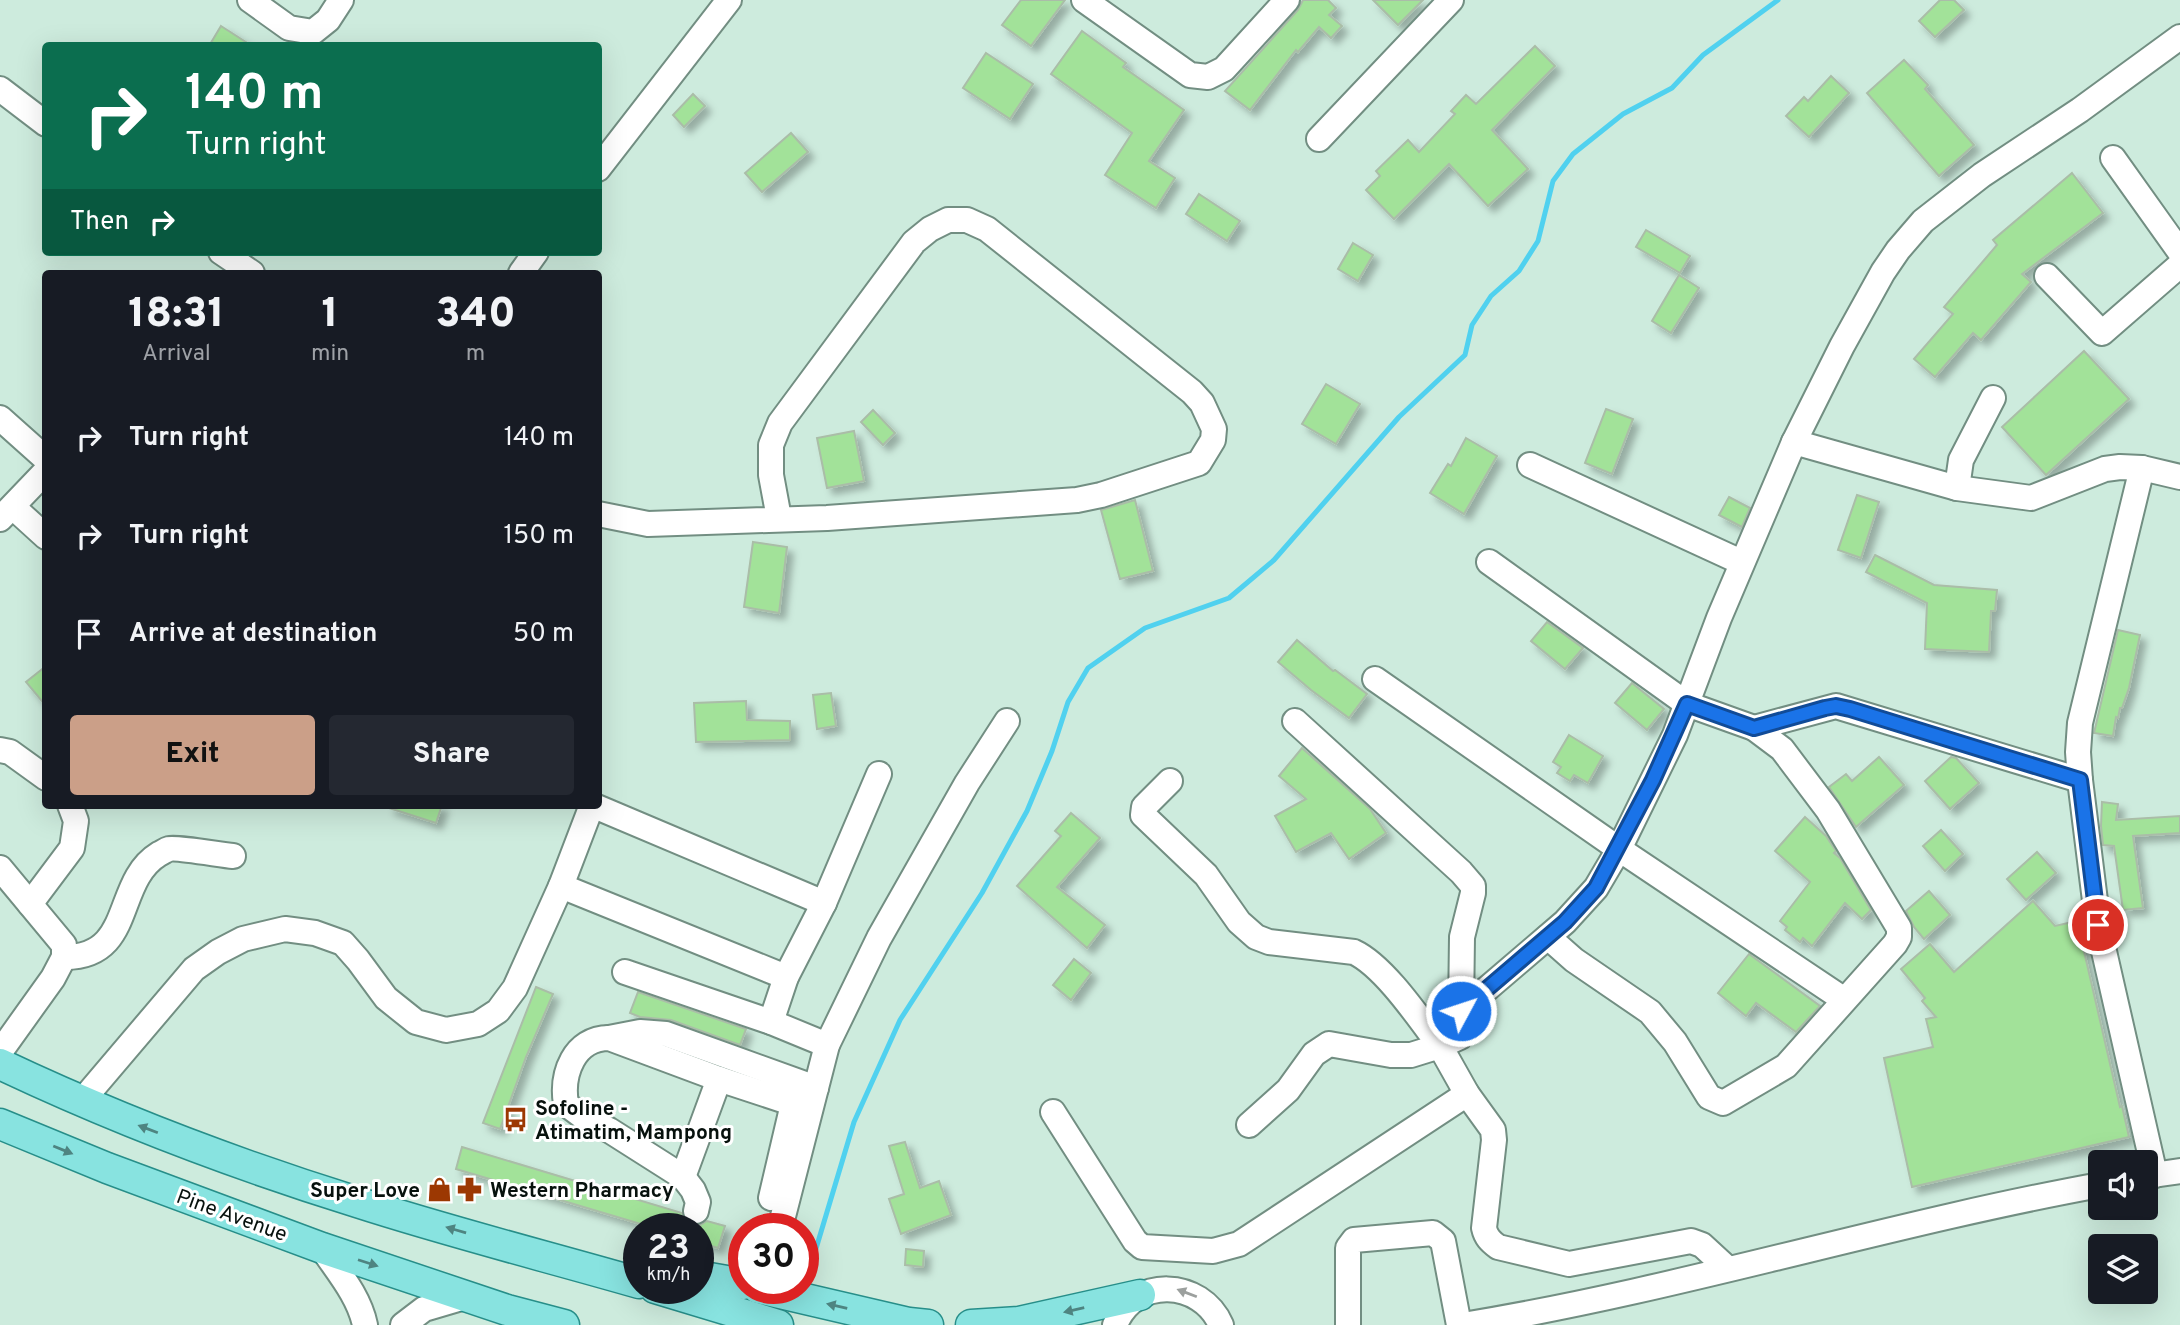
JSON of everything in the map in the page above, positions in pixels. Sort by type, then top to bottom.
[{"type":"main road","points":[[0,1064],[81,1102],[212,1154],[358,1203],[623,1278]]},
{"type":"main road","name":"Pine Avenue","points":[[0,1124],[107,1168],[322,1248],[468,1296],[519,1318],[564,1325]]},
{"type":"main road","points":[[509,1245],[623,1264]]},
{"type":"main road","points":[[971,1325],[1018,1322],[1140,1295]]},
{"type":"main road","points":[[819,1302],[928,1325]]},
{"type":"main road","points":[[708,1304],[778,1325]]},
{"type":"street","points":[[250,0],[289,28],[313,32],[328,20],[341,0]]},
{"type":"street","points":[[602,164],[729,0]]},
{"type":"street","points":[[1084,0],[1190,75],[1208,77],[1224,69],[1287,0]]},
{"type":"street","points":[[1319,139],[1451,0]]},
{"type":"street","points":[[1461,1011],[1565,922],[1596,888],[1619,849],[1675,735],[1741,562],[1794,442],[1825,379],[1883,272],[1898,250],[1923,221],[1982,176],[2080,110],[2180,37]]},
{"type":"street","points":[[0,89],[42,121]]},
{"type":"street","points":[[2113,158],[2180,252]]},
{"type":"street","points":[[602,515],[648,524],[890,514],[1077,500],[1101,495],[1199,463],[1213,440],[1214,429],[1202,403],[1192,392],[1093,312],[987,229],[967,219],[948,220],[930,229],[914,242],[780,423],[771,445],[771,475],[779,518]]},
{"type":"street","points":[[227,256],[248,270]]},
{"type":"street","points":[[2047,276],[2102,333],[2180,265]]},
{"type":"street","points":[[1957,488],[1961,460],[1993,398]]},
{"type":"street","points":[[0,418],[42,455]]},
{"type":"street","points":[[1794,442],[1957,488],[2031,498],[2105,469],[2142,468],[2180,477]]},
{"type":"street","points":[[1530,465],[1741,562]]},
{"type":"street","points":[[2142,468],[2080,723],[2078,752],[2098,925],[2145,1150]]},
{"type":"street","points":[[42,475],[6,513],[42,535]]},
{"type":"street","points":[[1489,562],[1687,704],[1754,728],[1782,749],[1828,810],[1899,928],[1899,937],[1895,944],[1843,999],[1786,1066],[1723,1103],[1709,1097],[1675,1042],[1650,1012],[1574,960],[1548,937]]},
{"type":"street","points":[[1376,679],[1619,849],[1843,999]]},
{"type":"street","points":[[1754,728],[1836,706],[2080,780]]},
{"type":"street","points":[[769,1213],[827,1045],[879,938],[967,783],[1007,721]]},
{"type":"street","points":[[1249,1125],[1287,1090],[1314,1054],[1329,1044],[1391,1055],[1411,1055],[1460,1037],[1462,931],[1473,886],[1461,872],[1295,721]]},
{"type":"street","points":[[0,750],[10,752],[42,775]]},
{"type":"street","points":[[771,1022],[786,977],[824,903],[879,774]]},
{"type":"street","points":[[1170,781],[1144,807],[1143,815],[1206,875],[1239,922],[1256,937],[1269,942],[1354,952],[1363,956],[1410,1007],[1440,1045],[1467,1094],[1493,1130],[1484,1228],[1486,1236],[1498,1247],[1569,1264],[1691,1241],[1702,1245],[1727,1268]]},
{"type":"street","points":[[30,904],[72,848],[76,821],[72,809]]},
{"type":"street","points":[[81,1102],[194,969],[243,939],[285,929],[315,933],[343,943],[359,960],[386,998],[416,1022],[446,1030],[478,1024],[498,1011],[515,988],[561,886],[590,809]]},
{"type":"street","points":[[601,809],[824,903]]},
{"type":"street","points":[[64,957],[79,957],[96,952],[112,936],[137,877],[149,861],[169,849],[233,856]]},
{"type":"street","points":[[0,868],[64,946],[64,957],[52,978],[0,1052]]},
{"type":"street","points":[[561,886],[786,977]]},
{"type":"street","points":[[625,972],[771,1022],[827,1045]]},
{"type":"street","points":[[696,1211],[698,1202],[683,1177],[610,1130],[586,1119],[566,1104],[565,1078],[584,1043],[640,1032],[666,1034],[806,1100]]},
{"type":"street","points":[[609,1038],[719,1079],[806,1100]]},
{"type":"street","points":[[683,1177],[719,1079]]},
{"type":"street","points":[[1053,1112],[1135,1241],[1142,1247],[1213,1251],[1240,1244],[1467,1094]]},
{"type":"street","points":[[783,1213],[806,1100]]},
{"type":"street","points":[[2158,1174],[2180,1171]]},
{"type":"street","points":[[1348,1325],[1348,1248],[1354,1240],[1433,1233],[1443,1241],[1461,1325],[1551,1311],[1923,1222],[2088,1188]]},
{"type":"street","points":[[322,1248],[351,1289],[363,1314],[365,1325]]},
{"type":"street","points":[[1115,1325],[1124,1309],[1140,1295],[1166,1288],[1180,1289],[1192,1294],[1213,1310],[1222,1325]]},
{"type":"street","points":[[403,1325],[424,1309],[468,1296]]},
{"type":"building","points":[[1021,0],[1065,0],[1031,46],[1002,25]]},
{"type":"building","points":[[1303,0],[1328,0],[1336,8],[1329,15],[1342,26],[1331,38],[1319,27],[1298,52],[1296,50],[1250,110],[1225,91],[1298,10]]},
{"type":"building","points":[[1373,0],[1423,0],[1398,25]]},
{"type":"building","points":[[1940,0],[1954,0],[1964,10],[1935,37],[1919,21]]},
{"type":"building","points":[[221,26],[246,42],[211,42]]},
{"type":"building","points":[[1082,31],[1126,63],[1123,67],[1184,110],[1149,161],[1175,178],[1156,208],[1105,175],[1132,133],[1051,74]]},
{"type":"building","points":[[1535,46],[1555,66],[1492,130],[1528,169],[1488,206],[1449,164],[1394,219],[1366,190],[1380,176],[1376,171],[1408,140],[1419,152],[1455,114],[1451,111],[1466,95],[1476,104]]},
{"type":"building","points":[[986,53],[1033,84],[1010,119],[963,88]]},
{"type":"building","points":[[1904,60],[1928,85],[1925,89],[1974,145],[1939,176],[1867,93]]},
{"type":"building","points":[[1831,76],[1849,93],[1809,137],[1786,116],[1804,97],[1808,101]]},
{"type":"building","points":[[693,94],[705,106],[684,127],[673,115]]},
{"type":"building","points":[[791,133],[808,152],[762,192],[745,173]]},
{"type":"building","points":[[2072,173],[2103,213],[2022,274],[2031,282],[1981,340],[1973,333],[1935,377],[1914,359],[1953,314],[1944,307],[1997,245],[1993,240]]},
{"type":"building","points":[[1199,194],[1240,221],[1227,241],[1186,214]]},
{"type":"building","points":[[1646,230],[1690,256],[1680,273],[1636,247]]},
{"type":"building","points":[[1353,243],[1373,255],[1358,281],[1338,269]]},
{"type":"building","points":[[1679,275],[1699,288],[1671,333],[1652,321]]},
{"type":"building","points":[[2084,351],[2129,399],[2046,475],[2002,427]]},
{"type":"building","points":[[1326,384],[1360,404],[1336,444],[1302,424]]},
{"type":"building","points":[[1606,409],[1633,419],[1612,474],[1585,463]]},
{"type":"building","points":[[873,410],[895,433],[883,445],[861,422]]},
{"type":"building","points":[[854,431],[864,481],[827,488],[817,438]]},
{"type":"building","points":[[1466,438],[1497,456],[1464,514],[1430,493],[1448,464],[1451,466]]},
{"type":"building","points":[[1857,495],[1879,502],[1861,558],[1838,550]]},
{"type":"building","points":[[1729,497],[1750,508],[1742,527],[1719,515]]},
{"type":"building","points":[[1135,500],[1153,571],[1120,579],[1101,510]]},
{"type":"building","points":[[753,542],[787,547],[779,613],[744,607]]},
{"type":"building","points":[[1875,555],[1934,585],[1997,590],[1995,611],[1991,611],[1989,652],[1925,649],[1927,603],[1866,572]]},
{"type":"building","points":[[1547,622],[1583,648],[1565,669],[1531,641]]},
{"type":"building","points":[[2118,630],[2140,635],[2129,688],[2118,718],[2116,717],[2113,736],[2094,733]]},
{"type":"building","points":[[1297,640],[1333,671],[1367,694],[1349,718],[1278,662]]},
{"type":"building","points":[[42,669],[42,701],[26,682]]},
{"type":"building","points":[[1632,683],[1664,709],[1647,730],[1615,703]]},
{"type":"building","points":[[831,693],[836,726],[817,729],[813,695]]},
{"type":"building","points":[[746,701],[747,720],[790,721],[790,740],[696,742],[694,703]]},
{"type":"building","points":[[1569,735],[1603,756],[1588,783],[1574,775],[1570,781],[1557,773],[1561,767],[1553,762]]},
{"type":"building","points":[[1302,748],[1370,809],[1386,833],[1349,859],[1331,833],[1296,852],[1275,816],[1306,799],[1279,776]]},
{"type":"building","points":[[1879,757],[1904,785],[1856,827],[1829,787],[1846,774],[1852,781]]},
{"type":"building","points":[[1951,757],[1956,758],[1979,783],[1950,809],[1925,781]]},
{"type":"building","points":[[2102,802],[2118,804],[2116,820],[2180,816],[2180,833],[2133,836],[2143,908],[2123,910],[2114,846],[2103,845]]},
{"type":"building","points":[[392,809],[441,809],[436,823]]},
{"type":"building","points":[[1071,813],[1100,838],[1057,887],[1105,925],[1087,948],[1017,886],[1061,836],[1055,831]]},
{"type":"building","points":[[1805,817],[1826,836],[1871,910],[1862,919],[1845,903],[1812,946],[1803,938],[1800,942],[1785,930],[1787,927],[1780,921],[1810,882],[1775,851]]},
{"type":"building","points":[[1941,830],[1963,854],[1945,871],[1923,846]]},
{"type":"building","points":[[2037,852],[2056,873],[2026,900],[2007,879]]},
{"type":"building","points":[[1929,891],[1950,915],[1924,939],[1906,911]]},
{"type":"building","points":[[2033,901],[2055,926],[2077,921],[2129,1137],[1912,1187],[1884,1058],[1933,1047],[1926,1019],[1936,1017],[1922,1001],[1925,998],[1901,969],[1930,944],[1954,972]]},
{"type":"building","points":[[1749,954],[1820,1006],[1796,1032],[1756,1003],[1746,1016],[1718,993]]},
{"type":"building","points":[[1074,959],[1091,973],[1071,1000],[1053,985]]},
{"type":"building","points":[[536,987],[553,994],[526,1057],[500,1129],[483,1123]]},
{"type":"building","points":[[638,992],[746,1029],[740,1045],[671,1020],[640,1017],[630,1013]]},
{"type":"building","points":[[905,1142],[920,1188],[939,1181],[951,1215],[901,1234],[889,1199],[904,1194],[889,1146]]},
{"type":"building","points":[[462,1147],[682,1213],[623,1213],[623,1219],[456,1169]]},
{"type":"building","points":[[714,1223],[725,1226],[718,1248],[714,1247]]},
{"type":"building","points":[[906,1249],[924,1251],[923,1267],[905,1265]]},
{"type":"waterway","points":[[819,1239],[854,1122],[900,1020],[982,893],[1027,811],[1052,751],[1068,702],[1088,668],[1145,628],[1229,598],[1274,560],[1399,417],[1465,355],[1472,325],[1491,296],[1519,271],[1538,241],[1553,181],[1573,154],[1623,114],[1672,88],[1703,55],[1778,0]]},
{"type":"place","name":"Sofoline - Atimatim, Mampong","points":[[515,1120]]},
{"type":"place","name":"Super Love","points":[[440,1190]]},
{"type":"place","name":"Western Pharmacy","points":[[470,1190]]},
{"type":"route","points":[[1461,1011],[1565,922],[1596,888],[1619,849],[1675,735],[1687,704],[1754,728],[1836,706],[2080,780],[2098,925]]}]
